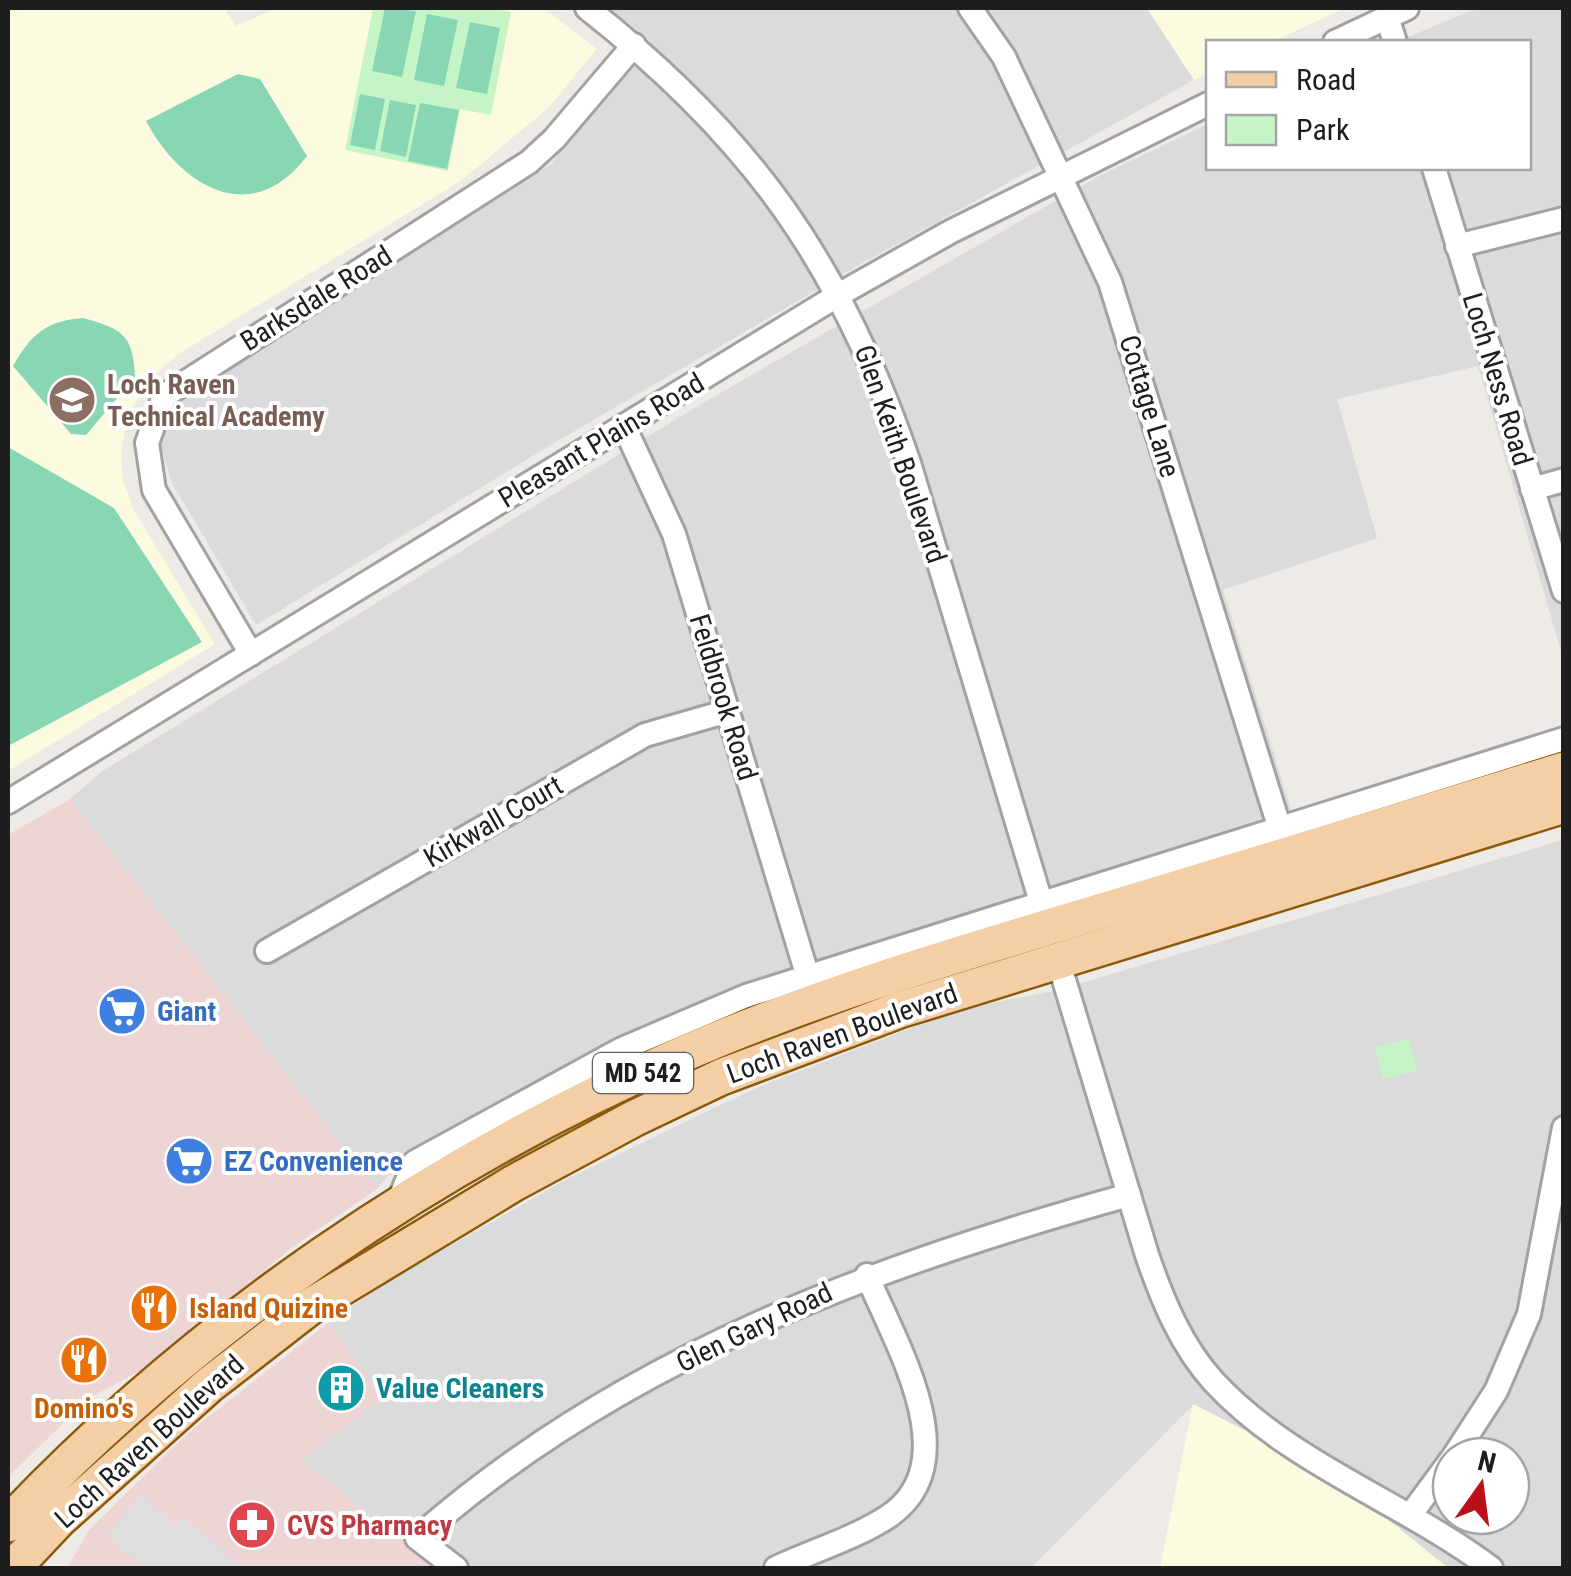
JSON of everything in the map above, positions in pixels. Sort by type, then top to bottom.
[{"type":"main road","name":"Loch Raven Boulevard","points":[[18,1539],[91,1441],[196,1351],[272,1291],[396,1208],[531,1129],[680,1055],[844,990],[1564,770]]},
{"type":"main road","name":"Loch Raven Boulevard","points":[[18,1539],[58,1520],[258,1345],[388,1256],[514,1183],[721,1076],[820,1037],[1049,929],[1564,804]]},
{"type":"street","name":"Glen Keith Boulevard","points":[[587,8],[634,44],[702,106],[752,161],[840,294],[881,385],[1162,1300],[1212,1380],[1278,1436],[1411,1514],[1492,1568]]},
{"type":"street","name":"Cottage Lane","points":[[970,8],[1004,56],[1062,175],[1122,315],[1280,826]]},
{"type":"street","points":[[1339,40],[1397,12],[1395,40]]},
{"type":"street","name":"Barksdale Road","points":[[251,654],[154,490],[147,444],[164,396],[528,162],[554,139],[634,44]]},
{"type":"street","name":"Pleasant Plains Road","points":[[8,802],[840,294],[1062,175],[1206,105]]},
{"type":"street","name":"Loch Ness Road","points":[[1435,170],[1564,591]]},
{"type":"street","points":[[1458,246],[1564,219]]},
{"type":"street","name":"Feldbrook Road","points":[[624,426],[674,534],[807,974]]},
{"type":"street","points":[[1532,490],[1564,480]]},
{"type":"street","name":"Kirkwall Court","points":[[267,952],[615,751],[678,724],[728,710]]},
{"type":"street","name":"Loch Raven Boulevard","points":[[396,1208],[415,1162],[508,1108],[653,1035],[807,974],[1049,929],[1280,826],[1564,739]]},
{"type":"street","points":[[1466,1436],[1496,1390],[1529,1314],[1564,1128]]},
{"type":"street","name":"Glen Gary Road","points":[[456,1568],[416,1538],[532,1450],[641,1383],[789,1306],[867,1275],[978,1236],[1129,1195]]},
{"type":"street","points":[[776,1568],[886,1517],[908,1498],[921,1474],[927,1426],[867,1275]]},
{"type":"street","points":[[1411,1514],[1431,1487]]},
{"type":"shaded area","name":"Loch Raven Technical Academy","points":[[8,8],[224,8],[236,26],[277,8],[544,8],[597,49],[548,108],[462,180],[177,355],[146,383],[128,416],[121,451],[123,481],[134,511],[215,644],[8,771]]},
{"type":"shaded area","points":[[610,8],[1147,8],[1194,80],[859,265],[549,446],[256,625],[172,483],[160,444],[173,401],[550,165],[651,41]]},
{"type":"shaded area","points":[[1147,8],[1345,8],[1276,40],[1206,40],[1206,74],[1194,80]]},
{"type":"shaded area","points":[[1478,8],[1563,8],[1563,658],[1478,366],[1337,399],[1377,538],[1223,590],[1291,809],[771,977],[614,1042],[491,1105],[404,1157],[377,1189],[70,799],[104,770],[701,404],[1099,176],[1206,125],[1206,170],[1531,170],[1531,40],[1401,40]]},
{"type":"shaded area","points":[[70,799],[377,1189],[291,1248],[159,1360],[88,1399],[8,1477],[8,835]]},
{"type":"shaded area","points":[[1563,840],[1563,1568],[1448,1568],[1333,1475],[1193,1405],[1031,1568],[436,1568],[300,1460],[382,1399],[329,1322],[384,1284],[565,1180],[756,1088],[960,1009],[1054,991]]},
{"type":"shaded area","points":[[329,1322],[382,1399],[301,1460],[436,1568],[67,1568],[89,1530],[187,1434]]},
{"type":"shaded area","points":[[1193,1404],[1333,1475],[1448,1568],[1160,1568]]},
{"type":"shaded area","points":[[142,1494],[176,1526],[184,1518],[242,1568],[146,1568],[107,1535]]},
{"type":"green space","points":[[373,8],[487,8],[511,12],[491,115],[460,109],[448,171],[345,150]]},
{"type":"green space","points":[[385,8],[416,11],[402,77],[372,71]]},
{"type":"green space","points":[[427,14],[458,20],[444,86],[414,80]]},
{"type":"green space","points":[[470,22],[500,28],[487,94],[456,88]]},
{"type":"green space","points":[[238,74],[260,79],[307,156],[286,178],[264,191],[241,194],[219,191],[178,165],[146,121]]},
{"type":"green space","points":[[360,94],[385,99],[375,150],[350,145]]},
{"type":"green space","points":[[390,100],[416,105],[406,157],[380,151]]},
{"type":"green space","points":[[420,103],[459,110],[447,169],[408,161]]},
{"type":"green space","points":[[83,318],[117,330],[123,336],[132,352],[135,377],[86,435],[71,434],[13,366],[41,331],[59,322]]},
{"type":"green space","points":[[8,447],[114,508],[202,642],[8,746]]},
{"type":"green space","points":[[1409,1039],[1417,1070],[1383,1079],[1375,1047]]},
{"type":"place","name":"Loch Raven Technical Academy","points":[[72,400]]},
{"type":"place","name":"Giant","points":[[122,1011]]},
{"type":"place","name":"EZ Convenience","points":[[189,1161]]},
{"type":"place","name":"Island Quizine","points":[[154,1308]]},
{"type":"place","name":"Domino's","points":[[84,1360]]},
{"type":"place","name":"Value Cleaners","points":[[341,1388]]},
{"type":"place","name":"CVS Pharmacy","points":[[252,1525]]}]
